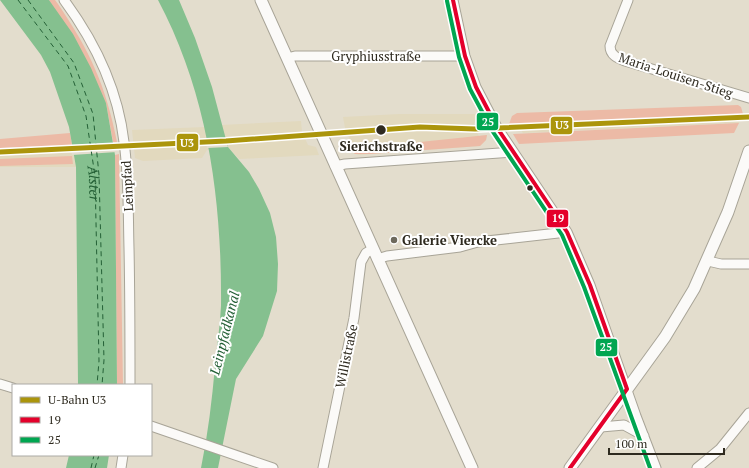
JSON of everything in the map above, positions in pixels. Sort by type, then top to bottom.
[{"type":"main road","points":[[261,0],[472,468]]},
{"type":"main road","points":[[570,468],[601,427],[678,317],[708,261],[728,212],[749,151]]},
{"type":"street","name":"Leinpfad","points":[[64,0],[86,32],[107,76],[116,102],[124,142],[128,198],[130,384]]},
{"type":"street","points":[[452,0],[464,56],[476,87],[498,129],[567,232],[590,285],[656,468]]},
{"type":"street","name":"Maria-Louisen-Stieg","points":[[628,0],[610,46],[614,56],[625,61],[749,98]]},
{"type":"street","name":"Gryphiusstraße","points":[[287,58],[295,56],[464,56]]},
{"type":"street","points":[[335,166],[345,164],[513,152]]},
{"type":"street","points":[[375,254],[387,256],[460,247],[478,242],[567,232]]},
{"type":"street","name":"Willistraße","points":[[323,468],[354,318],[361,262],[366,253],[375,254]]},
{"type":"street","points":[[708,261],[721,264],[749,264]]},
{"type":"street","points":[[0,384],[12,388]]},
{"type":"street","points":[[697,468],[720,449],[749,413]]},
{"type":"street","points":[[601,427],[624,425],[644,436]]},
{"type":"street","points":[[152,426],[273,468]]},
{"type":"street","points":[[121,468],[123,456]]},
{"type":"shaded area","points":[[49,0],[55,0],[58,4],[88,54],[108,103],[117,142],[113,142],[106,103]]},
{"type":"shaded area","points":[[738,105],[741,107],[743,114],[509,124],[512,116],[517,113]]},
{"type":"shaded area","points":[[399,114],[478,114],[473,126],[479,136],[487,135],[486,140],[480,146],[359,155],[352,153],[345,146],[352,145],[345,128],[343,117]]},
{"type":"shaded area","points":[[743,114],[739,123],[523,133],[517,124]]},
{"type":"shaded area","points":[[301,121],[302,132],[308,145],[316,147],[319,155],[239,159],[228,147],[221,125]]},
{"type":"shaded area","points":[[739,123],[734,133],[519,144],[513,134]]},
{"type":"shaded area","points":[[205,127],[210,150],[207,150],[202,158],[143,161],[135,158],[132,130]]},
{"type":"shaded area","points":[[70,133],[72,145],[0,148],[0,139]]},
{"type":"shaded area","points":[[487,135],[486,140],[480,146],[355,154],[345,146],[420,142]]},
{"type":"shaded area","points":[[71,140],[76,167],[0,167],[0,144]]},
{"type":"shaded area","points":[[119,154],[123,384],[117,384],[115,155]]},
{"type":"shaded area","points":[[72,156],[73,164],[0,166],[0,159]]},
{"type":"water","name":"Alster","points":[[0,0],[49,0],[73,34],[91,68],[106,103],[115,155],[117,384],[78,384],[76,167],[69,127],[50,72],[41,55]]},
{"type":"water","name":"Leinpfadkanal","points":[[158,0],[179,0],[195,38],[212,87],[228,147],[249,172],[259,189],[270,213],[276,237],[278,264],[277,291],[263,336],[236,379],[218,468],[201,468],[211,404],[221,306],[221,266],[215,187],[209,148],[189,73],[175,36]]},
{"type":"water","points":[[69,456],[109,456],[107,468],[66,468]]},
{"type":"pier","points":[[225,138],[228,147],[207,148],[205,139]]},
{"type":"pier","points":[[115,143],[117,152],[72,155],[70,145]]},
{"type":"ferry route","points":[[18,0],[68,66],[86,116],[95,176],[99,361],[97,384]]},
{"type":"ferry route","points":[[28,0],[74,63],[93,114],[99,175],[104,360],[102,384]]},
{"type":"ferry route","points":[[91,468],[94,456]]},
{"type":"ferry route","points":[[95,468],[99,456]]},
{"type":"metro line","name":"U3","points":[[0,152],[226,141],[420,127],[475,129],[749,117]]},
{"type":"transit line","name":"19","points":[[453,0],[465,56],[476,87],[498,129],[567,232],[590,285],[627,389]]},
{"type":"transit line","name":"25","points":[[447,1],[459,57],[470,89],[493,132],[562,235],[584,287],[650,468]]},
{"type":"transit line","name":"19","points":[[570,468],[627,389]]},
{"type":"place","name":"Sierichstraße","points":[[381,130]]},
{"type":"place","name":"Galerie Viercke","points":[[394,240]]}]
